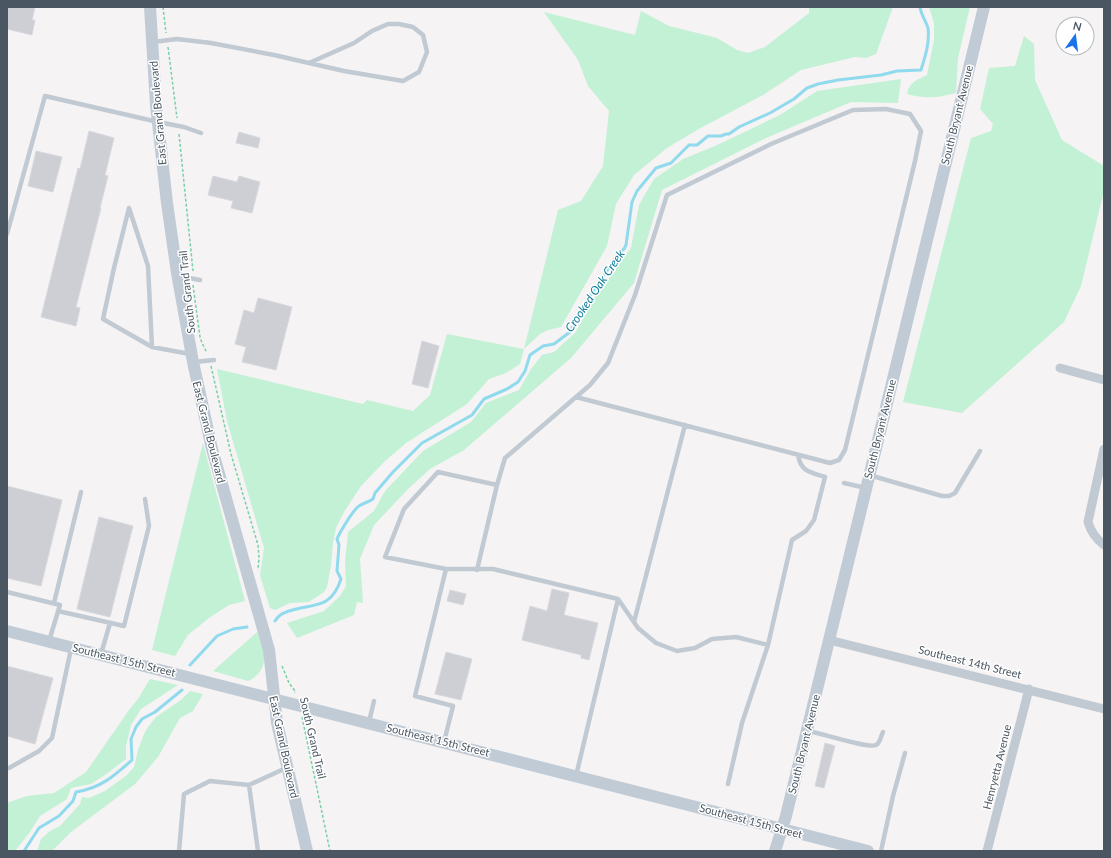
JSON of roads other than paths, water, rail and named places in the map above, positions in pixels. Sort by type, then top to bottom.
[{"type":"street","name":"East Grand Boulevard","points":[[150,7],[158,122],[167,203],[192,358],[212,449],[269,650],[277,722],[307,851]]},
{"type":"street","name":"South Bryant Avenue","points":[[775,851],[782,830],[807,731],[984,7]]},
{"type":"street","points":[[1060,368],[1104,380]]},
{"type":"street","points":[[1104,449],[1088,522],[1091,531],[1104,545]]},
{"type":"street","name":"Southeast 15th Street","points":[[7,631],[369,722],[782,830],[838,847],[861,850]]},
{"type":"street","name":"Southeast 14th Street","points":[[829,640],[1104,709]]},
{"type":"street","name":"Henryetta Avenue","points":[[987,851],[1029,689]]},
{"type":"lane","points":[[152,42],[177,39],[211,44],[274,55],[309,63],[344,71],[403,81],[419,72],[427,52],[423,35],[413,27],[399,24],[388,24],[372,31],[354,43],[309,63]]},
{"type":"lane","points":[[7,234],[45,96],[178,126],[201,133]]},
{"type":"lane","points":[[477,570],[497,485],[505,458],[576,397],[590,385],[608,363],[635,295],[667,195],[771,144],[853,110],[886,109],[910,114],[921,132],[845,450],[839,460],[830,463],[576,397]]},
{"type":"lane","points":[[152,347],[148,266],[129,208],[103,320],[152,347],[192,358],[212,361]]},
{"type":"lane","points":[[178,276],[200,280]]},
{"type":"lane","points":[[634,622],[685,426]]},
{"type":"lane","points":[[869,475],[942,496],[949,496],[955,493],[980,451]]},
{"type":"lane","points":[[728,784],[742,723],[768,645],[792,540],[806,531],[814,520],[825,477],[804,470],[799,462],[798,455]]},
{"type":"lane","points":[[497,485],[438,472],[404,509],[385,557],[446,569],[493,570],[618,599],[638,628],[656,643],[678,651],[695,648],[712,639],[736,637],[768,645]]},
{"type":"lane","points":[[844,483],[866,488]]},
{"type":"lane","points":[[54,604],[81,492]]},
{"type":"lane","points":[[58,611],[124,626],[149,526],[145,499]]},
{"type":"lane","points":[[444,742],[453,706],[415,696],[446,569]]},
{"type":"lane","points":[[7,592],[60,605],[49,641]]},
{"type":"lane","points":[[576,776],[618,599]]},
{"type":"lane","points":[[101,655],[110,623]]},
{"type":"lane","points":[[7,768],[39,751],[52,738],[71,647]]},
{"type":"lane","points":[[369,722],[374,701]]},
{"type":"lane","points":[[807,731],[875,746],[878,744],[883,732]]},
{"type":"lane","points":[[881,851],[893,796],[905,753]]},
{"type":"lane","points":[[179,851],[184,794],[210,781],[249,785],[288,767]]},
{"type":"lane","points":[[249,785],[258,851]]},
{"type":"waterway","name":"Crooked Oak Creek","points":[[275,621],[284,613],[318,605],[331,597],[341,579],[337,571],[339,545],[337,539],[350,516],[356,508],[373,499],[375,493],[393,472],[422,443],[472,415],[484,399],[507,389],[518,382],[525,371],[530,355],[543,346],[554,344],[570,332],[584,305],[618,253],[624,249],[626,245],[632,202],[637,191],[656,168],[671,163],[689,145],[697,145],[708,136],[721,136],[729,134],[739,127],[770,113],[794,99],[807,88],[838,80],[881,75],[897,71],[921,70],[927,49],[928,28],[921,13],[920,7]]},
{"type":"waterway","name":"Crooked Oak Creek","points":[[190,665],[217,636],[233,629],[247,627]]},
{"type":"waterway","name":"Crooked Oak Creek","points":[[24,851],[39,828],[59,816],[73,801],[76,792],[93,788],[113,776],[132,760],[131,739],[136,727],[142,719],[155,712],[182,690]]}]
